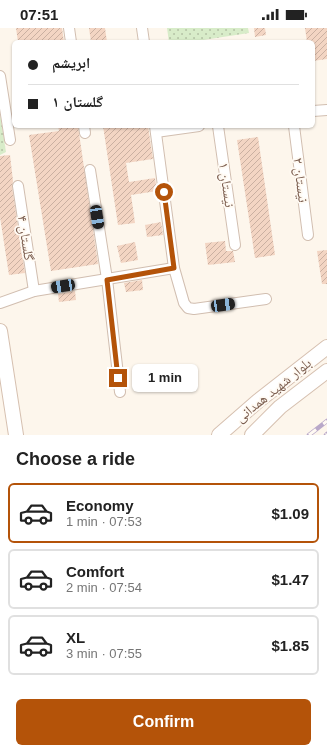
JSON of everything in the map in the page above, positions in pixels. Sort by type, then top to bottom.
[{"type":"main road","points":[[0,331],[16,435]]},
{"type":"main road","name":"بلوار شهید همدانی","points":[[220,435],[287,378],[327,347]]},
{"type":"main road","name":"بلوار شهید همدانی","points":[[252,435],[280,407],[327,371]]},
{"type":"main road","points":[[287,378],[299,393]]},
{"type":"street","points":[[69,28],[71,40]]},
{"type":"street","points":[[142,28],[144,40]]},
{"type":"street","points":[[0,76],[10,140]]},
{"type":"street","points":[[315,111],[327,110]]},
{"type":"street","points":[[170,128],[156,129],[174,268],[182,299],[188,308],[194,309],[266,299]]},
{"type":"street","name":"نیستان ۱","points":[[218,128],[235,245]]},
{"type":"street","name":"نیستان ۲","points":[[294,128],[308,235]]},
{"type":"street","points":[[90,170],[107,280],[120,392]]},
{"type":"street","name":"گلستان ۴","points":[[18,186],[34,291]]},
{"type":"street","points":[[0,302],[34,291],[174,268]]},
{"type":"green space","points":[[167,28],[248,28],[249,33],[203,40],[169,40]]},
{"type":"green space","points":[[0,114],[6,152],[0,155]]},
{"type":"building","points":[[16,28],[62,28],[64,40],[18,40]]},
{"type":"building","points":[[89,28],[105,28],[107,40],[91,40]]},
{"type":"building","points":[[254,28],[265,28],[266,35],[255,37]]},
{"type":"building","points":[[305,28],[327,28],[327,59],[315,61],[315,40],[307,40]]},
{"type":"building","points":[[58,128],[78,128],[98,264],[51,271],[29,135],[59,131]]},
{"type":"building","points":[[103,128],[148,128],[153,159],[126,163],[129,182],[155,178],[157,191],[131,195],[135,223],[118,225]]},
{"type":"building","points":[[258,137],[275,255],[255,258],[237,140]]},
{"type":"building","points":[[10,155],[13,181],[12,187],[25,273],[9,275],[0,217],[0,156]]},
{"type":"building","points":[[161,222],[163,235],[147,237],[145,225]]},
{"type":"building","points":[[225,241],[226,251],[233,251],[235,262],[208,265],[205,243]]},
{"type":"building","points":[[135,242],[138,260],[121,263],[117,246]]},
{"type":"building","points":[[327,250],[327,284],[322,284],[317,251]]},
{"type":"building","points":[[142,280],[143,290],[126,292],[124,283]]},
{"type":"building","points":[[75,291],[76,300],[59,302],[58,294]]},
{"type":"building","points":[[156,372],[157,385],[140,387],[138,374]]},
{"type":"railway","points":[[309,435],[327,421]]},
{"type":"route","points":[[118,378],[107,280],[174,268],[164,192]]}]
